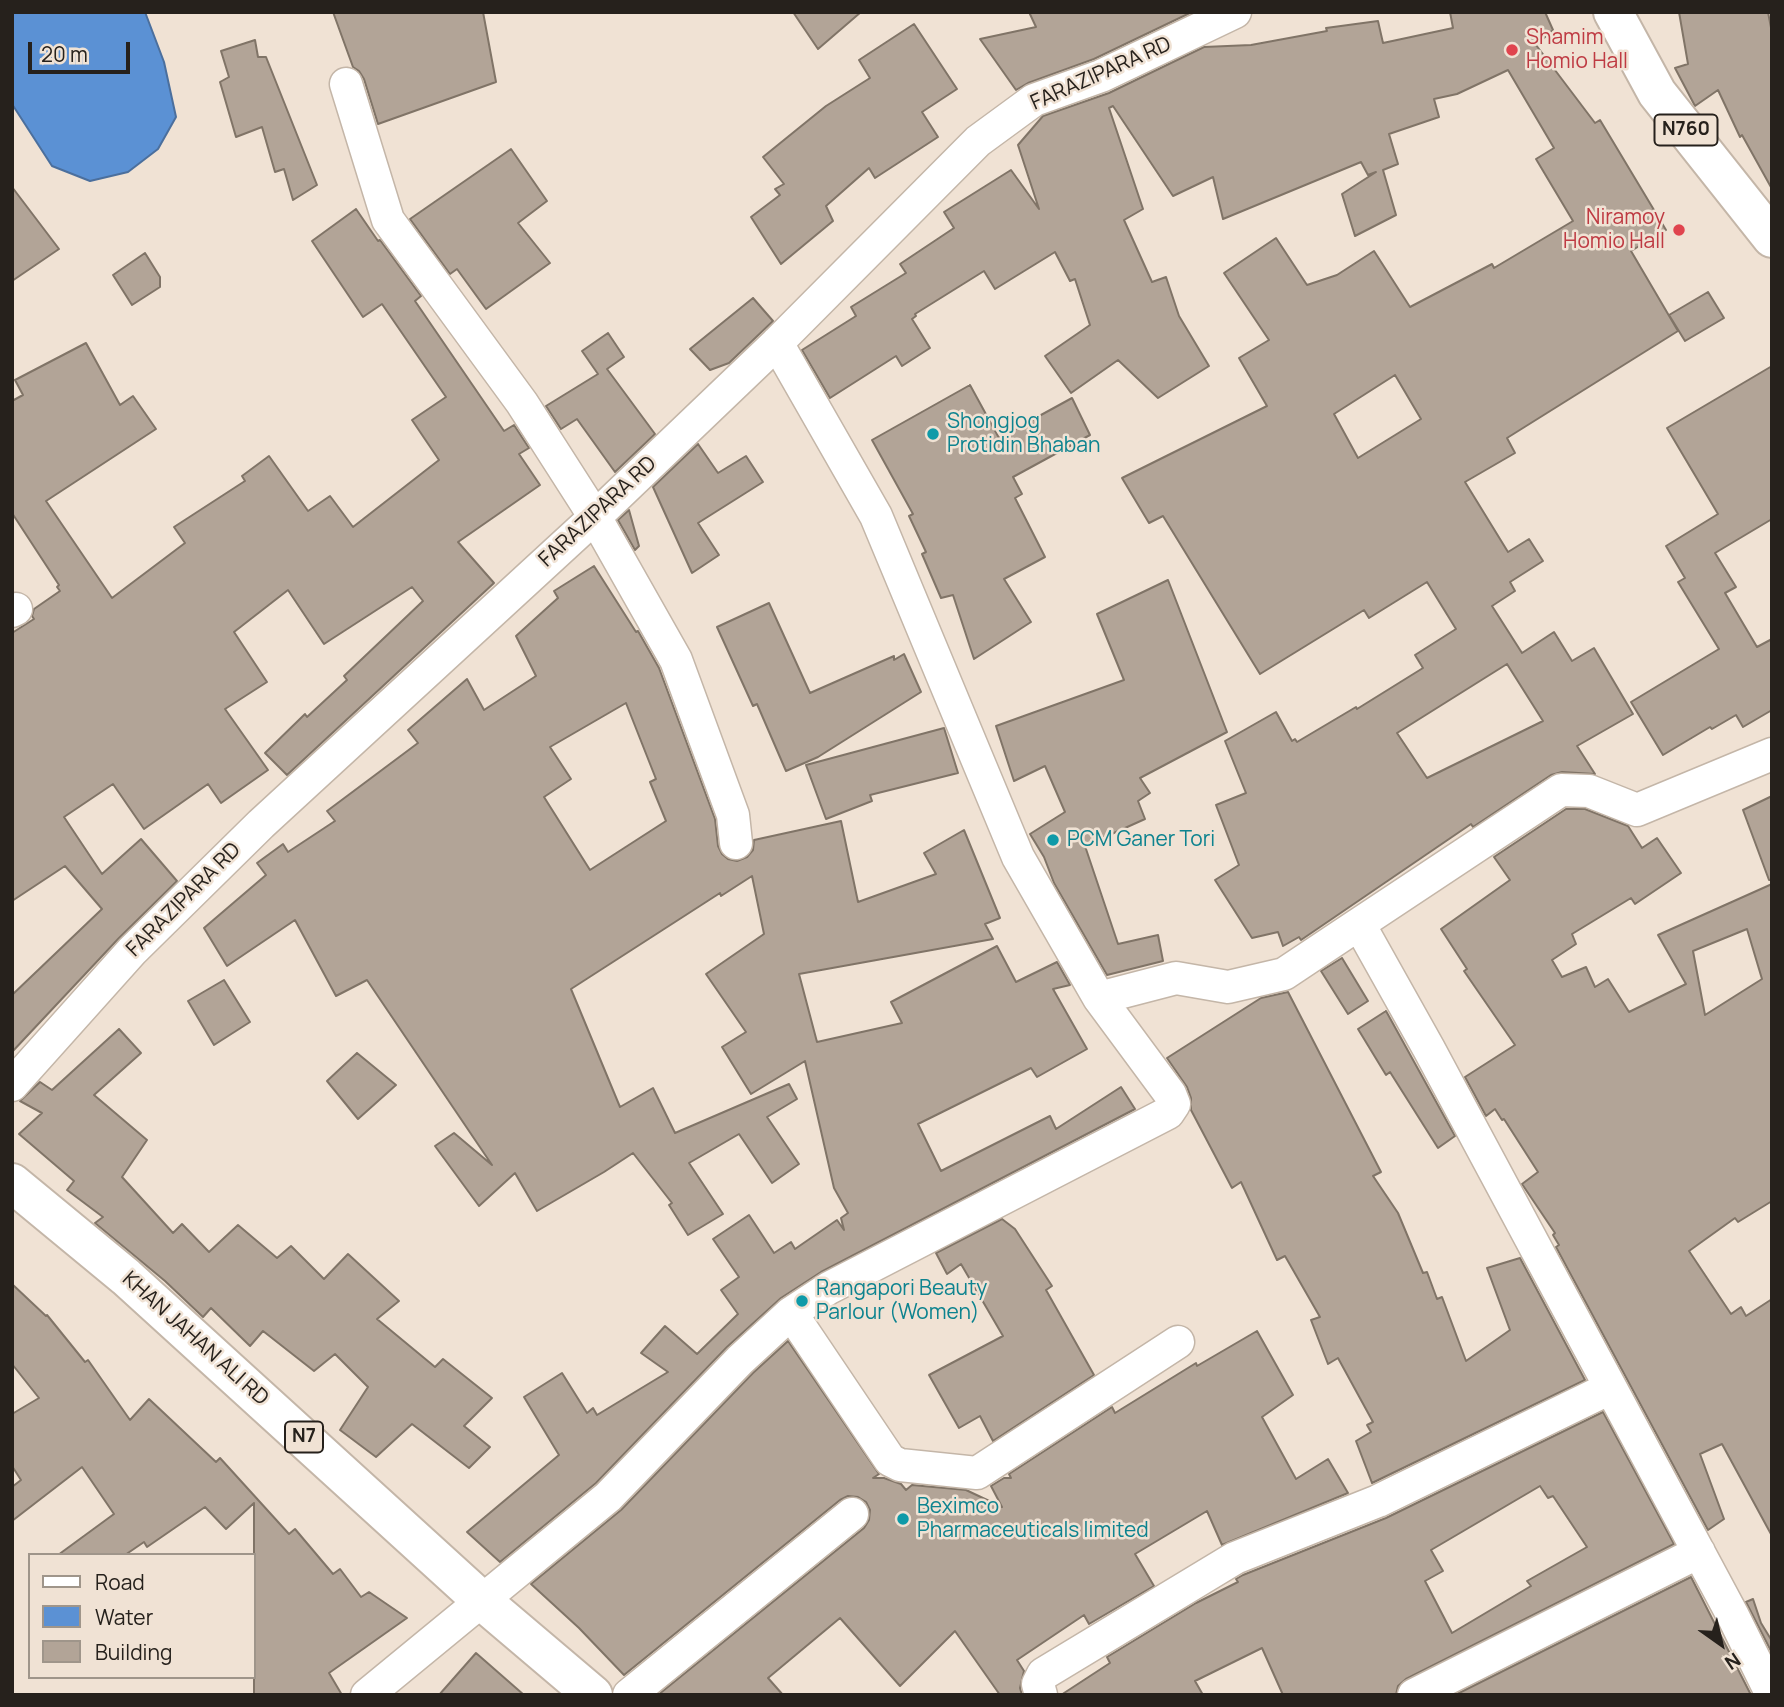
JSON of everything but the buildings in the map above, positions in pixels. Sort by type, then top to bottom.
[{"type":"highway","name":"N760","points":[[1613,12],[1657,93],[1772,239]]},
{"type":"highway","name":"KHAN JAHAN ALI RD","points":[[12,1183],[126,1277],[481,1600],[593,1695]]},
{"type":"street","name":"FARAZIPARA RD","points":[[12,1085],[132,951],[261,824],[594,517],[776,343],[978,141],[1034,100],[1101,76],[1235,12]]},
{"type":"street","points":[[346,84],[388,220],[522,403],[594,517],[676,660],[733,815],[736,843]]},
{"type":"street","points":[[367,1695],[608,1497],[740,1360],[790,1313],[829,1288],[1168,1113],[1174,1104],[1171,1094],[1099,998],[1018,856],[876,516],[776,343]]},
{"type":"street","points":[[1099,998],[1176,978],[1228,987],[1284,974],[1561,790],[1589,790],[1637,810],[1772,754]]},
{"type":"street","points":[[1359,924],[1699,1552],[1772,1695]]},
{"type":"street","points":[[790,1313],[890,1460],[900,1465],[977,1473],[1178,1342]]},
{"type":"street","points":[[1041,1695],[1038,1684],[1043,1674],[1235,1558],[1378,1501],[1610,1388]]},
{"type":"street","points":[[629,1695],[852,1514]]},
{"type":"street","points":[[1414,1695],[1699,1552]]},
{"type":"water","points":[[12,12],[145,12],[164,62],[176,117],[158,149],[128,172],[90,181],[52,166],[12,104]]},
{"type":"place","name":"Shamim Homio Hall","points":[[1512,50]]},
{"type":"place","name":"Niramoy Homio Hall","points":[[1679,230]]},
{"type":"place","name":"Shongjog Protidin Bhaban","points":[[933,434]]},
{"type":"place","name":"PCM Ganer Tori","points":[[1053,840]]},
{"type":"place","name":"Rangapori Beauty Parlour (Women)","points":[[802,1301]]},
{"type":"place","name":"Beximco Pharmaceuticals limited","points":[[903,1519]]}]
